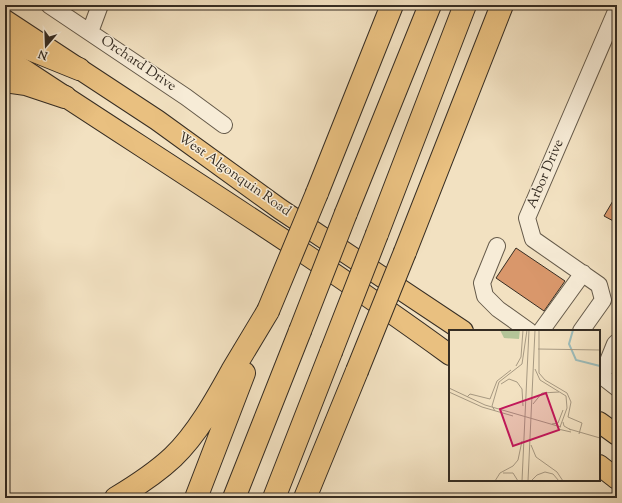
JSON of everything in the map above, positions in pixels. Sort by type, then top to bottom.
[{"type":"highway","points":[[351,106],[364,35],[375,5]]},
{"type":"highway","points":[[196,498],[268,310],[317,193],[392,5]]},
{"type":"highway","points":[[234,498],[346,213],[430,5]]},
{"type":"highway","points":[[274,498],[466,5]]},
{"type":"highway","points":[[305,498],[501,11]]},
{"type":"highway","points":[[5,39],[79,69]]},
{"type":"highway","points":[[5,81],[26,84],[65,97]]},
{"type":"highway","points":[[116,498],[131,490],[155,473],[174,456],[190,437],[214,404],[268,310]]},
{"type":"highway","points":[[316,498],[331,435]]},
{"type":"main road","name":"West Algonquin Road","points":[[5,20],[157,120],[280,208],[462,330]]},
{"type":"main road","name":"West Algonquin Road","points":[[5,57],[271,231],[406,323],[449,354]]},
{"type":"main road","points":[[600,423],[617,435]]},
{"type":"main road","points":[[600,466],[617,479]]},
{"type":"street","name":"Orchard Drive","points":[[49,5],[186,97],[224,125]]},
{"type":"street","points":[[90,32],[100,5]]},
{"type":"street","name":"Arbor Drive","points":[[582,330],[603,300],[599,285],[533,239],[527,218],[617,9]]},
{"type":"street","points":[[497,246],[482,282],[485,296],[498,309],[528,330]]},
{"type":"street","points":[[542,330],[583,273]]},
{"type":"street","points":[[617,342],[600,375],[617,388]]},
{"type":"building","points":[[617,194],[617,223],[604,216]]},
{"type":"building","points":[[516,248],[565,281],[544,311],[496,278]]}]
